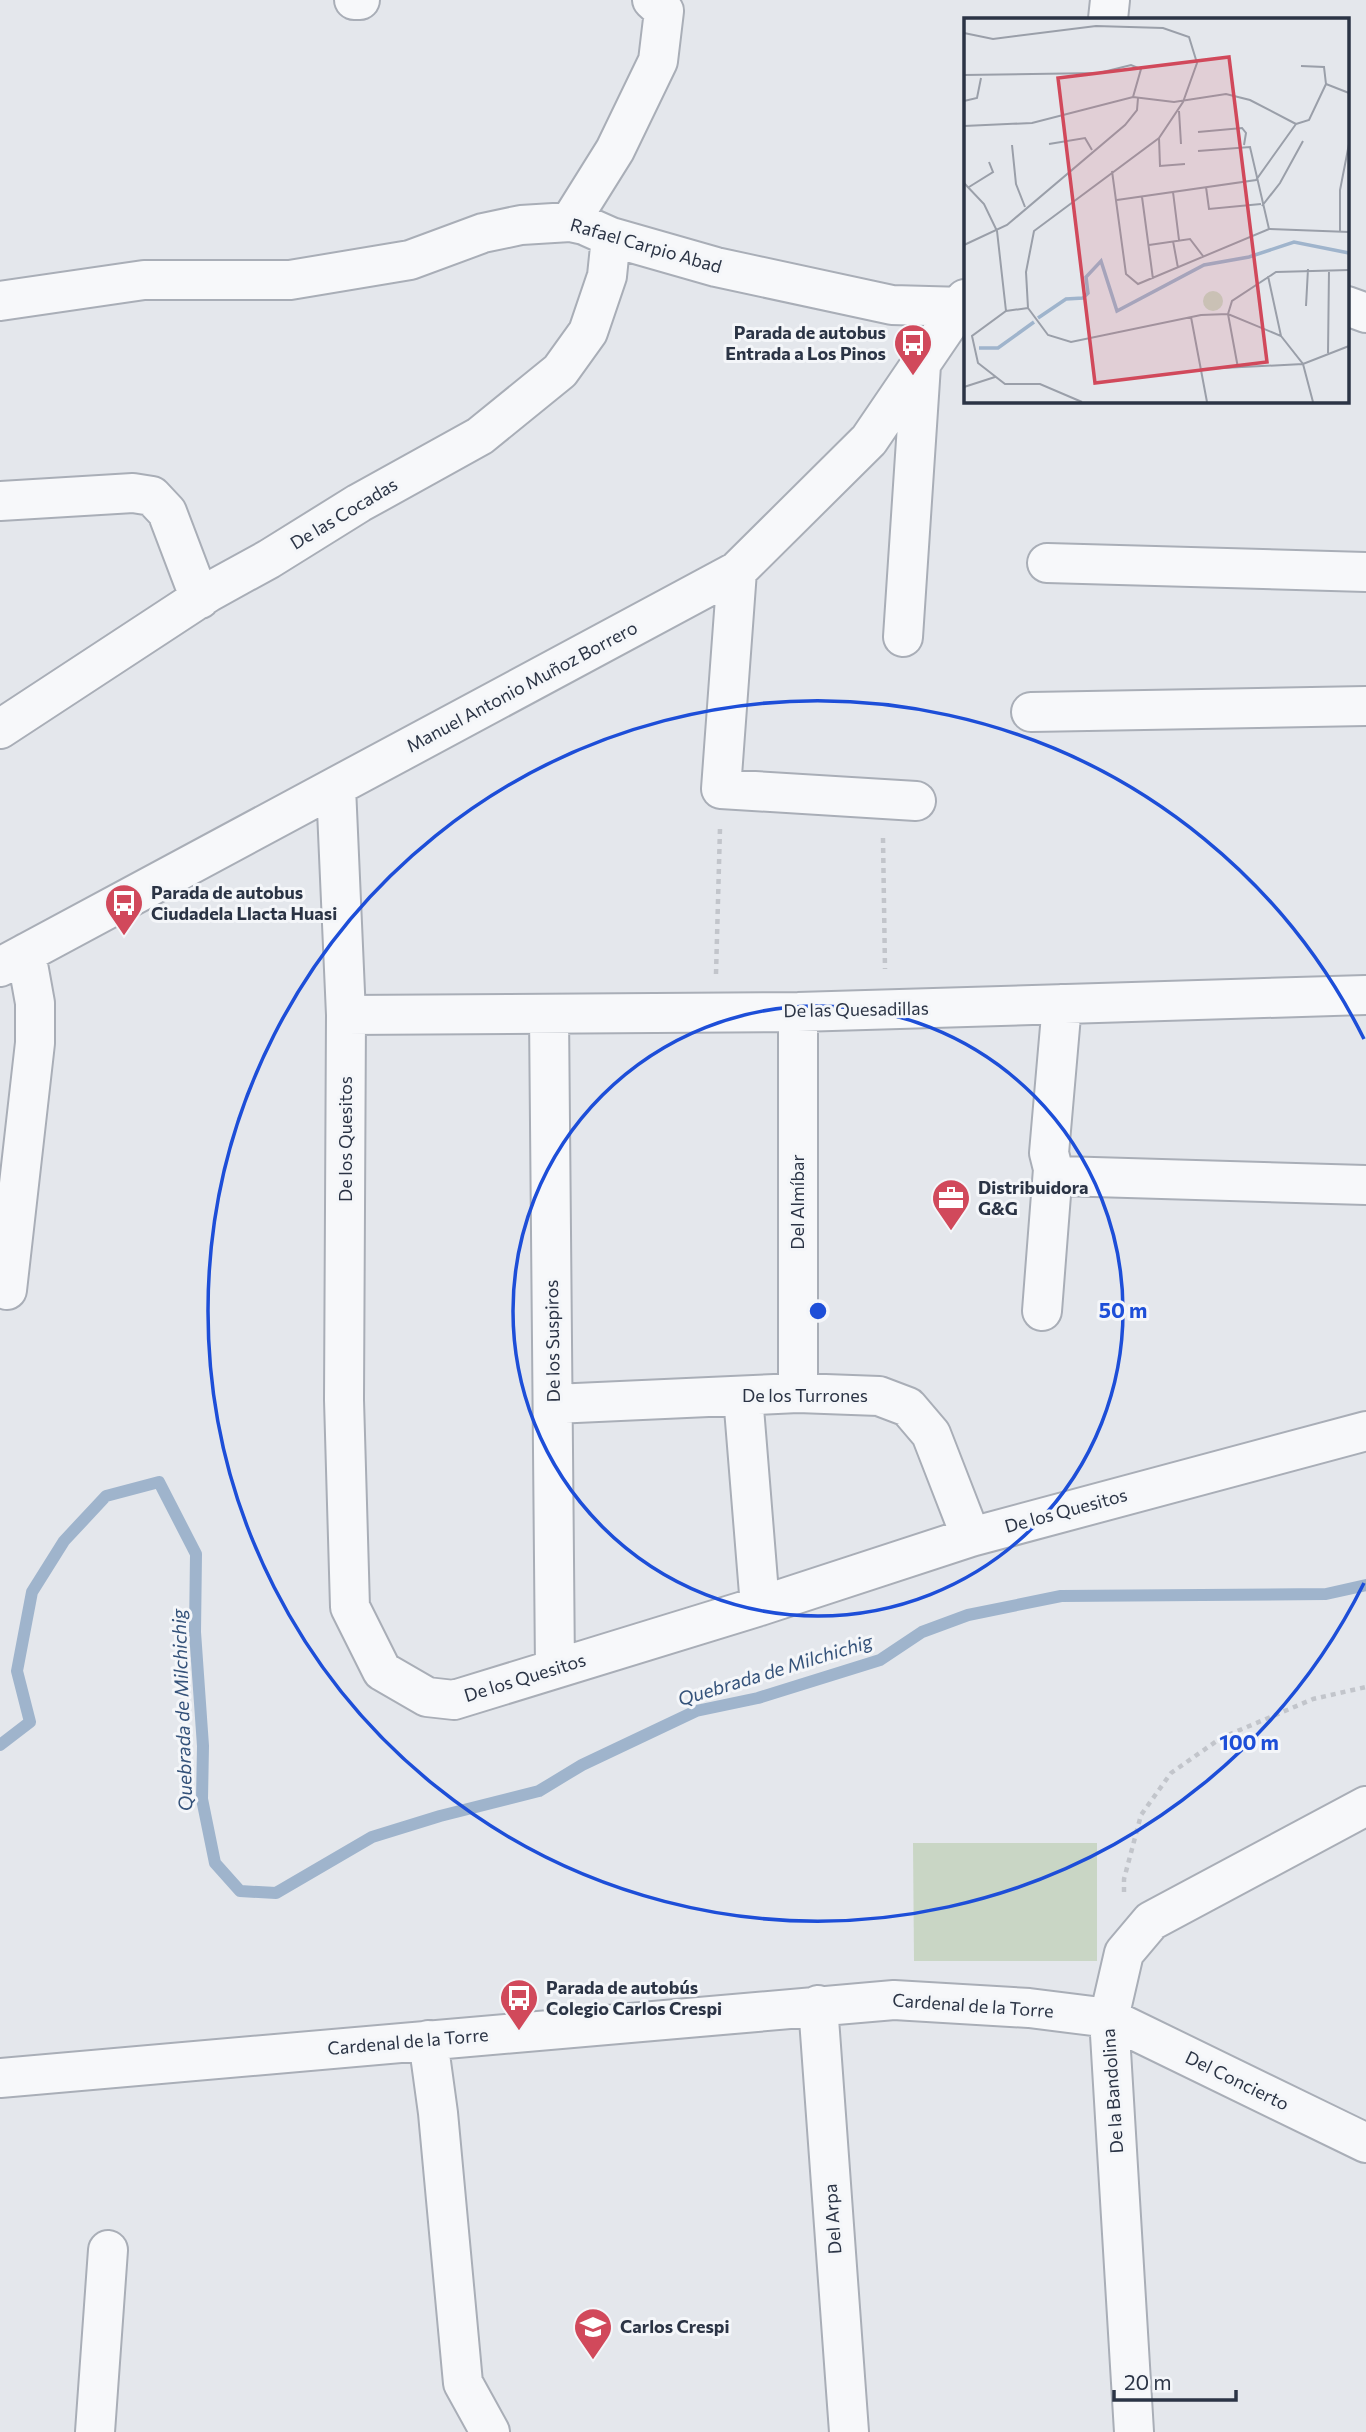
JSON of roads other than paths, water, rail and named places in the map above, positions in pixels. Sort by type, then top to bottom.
[{"type":"street","points":[[570,222],[615,150],[658,61],[664,11],[652,0]]},
{"type":"street","points":[[1108,18],[1110,0]]},
{"type":"street","name":"Rafael Carpio Abad","points":[[0,301],[144,280],[290,280],[410,260],[484,233],[521,225],[570,222],[611,237],[716,267],[892,305],[964,304]]},
{"type":"street","name":"De las Cocadas","points":[[0,729],[200,599],[359,503],[480,436],[559,370],[588,332],[607,276],[611,237]]},
{"type":"street","name":"Manuel Antonio Muñoz Borrero","points":[[13,960],[737,571],[869,440],[964,304]]},
{"type":"street","points":[[1348,306],[1366,313]]},
{"type":"street","points":[[903,637],[921,365]]},
{"type":"street","points":[[0,501],[133,493],[152,496],[167,512],[200,599]]},
{"type":"street","points":[[1047,563],[1366,572]]},
{"type":"street","points":[[737,571],[721,789],[899,800]]},
{"type":"street","points":[[1031,712],[1366,706]]},
{"type":"street","name":"De los Quesitos","points":[[336,787],[346,1016],[344,1400],[350,1607],[382,1671],[427,1697],[454,1700],[760,1606],[971,1537],[1366,1431]]},
{"type":"street","points":[[7,1290],[35,1043],[35,1003],[13,960]]},
{"type":"street","name":"De las Quesadillas","points":[[346,1016],[798,1012],[1366,995]]},
{"type":"street","points":[[1042,1311],[1053,1169],[1049,1153],[1062,1004]]},
{"type":"street","name":"Del Almíbar","points":[[798,1012],[798,1393]]},
{"type":"street","name":"De los Suspiros","points":[[549,1014],[555,1669]]},
{"type":"street","points":[[1053,1169],[1060,1176],[1366,1185]]},
{"type":"street","name":"De los Turrones","points":[[554,1404],[798,1393],[879,1396],[908,1407],[931,1434],[971,1537]]},
{"type":"street","points":[[743,1396],[760,1606]]},
{"type":"street","name":"De la Bandolina","points":[[1134,2432],[1108,2018],[1124,1952],[1151,1920],[1366,1806]]},
{"type":"street","name":"Cardenal de la Torre","points":[[0,2078],[818,2005],[906,2000],[1029,2008],[1108,2018]]},
{"type":"street","name":"Del Arpa","points":[[818,2005],[858,2431]]},
{"type":"street","name":"Del Concierto","points":[[1108,2018],[1366,2143]]},
{"type":"street","points":[[428,2040],[438,2113],[463,2383],[490,2432]]},
{"type":"street","points":[[95,2432],[108,2249]]},
{"type":"waterway","name":"Quebrada de Milchichig","points":[[0,1745],[30,1722],[17,1671],[32,1592],[64,1541],[106,1496],[159,1482],[196,1554],[195,1632],[203,1746],[202,1799],[215,1863],[240,1891],[276,1893],[372,1837],[440,1816],[539,1791],[582,1765],[696,1711],[758,1698],[880,1660],[922,1632],[968,1615],[1061,1596],[1326,1594],[1366,1585]]},
{"type":"place","name":"Parada de autobus Entrada a Los Pinos","points":[[913,377]]},
{"type":"place","name":"Parada de autobus Ciudadela Llacta Huasi","points":[[124,937]]},
{"type":"place","name":"Distribuidora G&G","points":[[951,1232]]},
{"type":"place","name":"Parada de autobús Colegio Carlos Crespi","points":[[519,2032]]},
{"type":"place","name":"Carlos Crespi","points":[[593,2361]]}]
